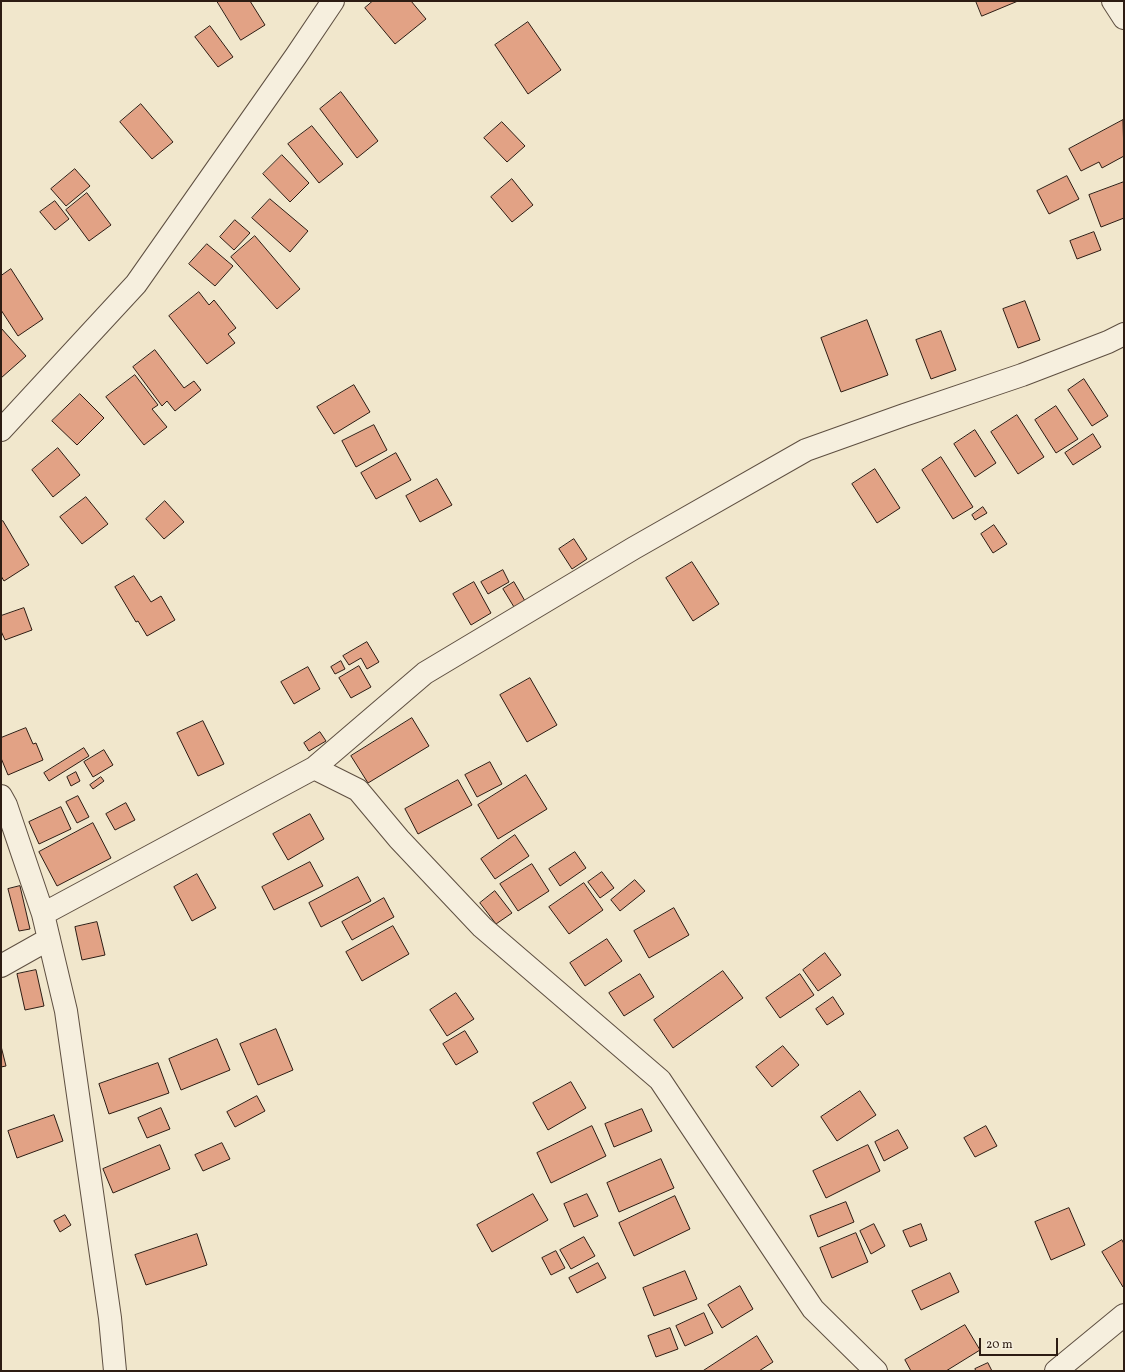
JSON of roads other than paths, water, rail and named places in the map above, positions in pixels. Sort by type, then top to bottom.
[{"type":"street","points":[[1,430],[136,284],[333,1]]},
{"type":"street","points":[[1113,1],[1124,18]]},
{"type":"street","points":[[43,914],[314,768],[425,673],[634,548],[806,450],[1022,375],[1108,342],[1124,334]]},
{"type":"street","points":[[314,768],[358,790],[399,839],[482,927],[660,1080],[813,1309],[876,1371]]},
{"type":"street","points":[[1,796],[6,805],[43,914],[66,1011],[110,1318],[115,1371]]},
{"type":"street","points":[[1,966],[49,938]]},
{"type":"street","points":[[1056,1371],[1124,1315]]}]
